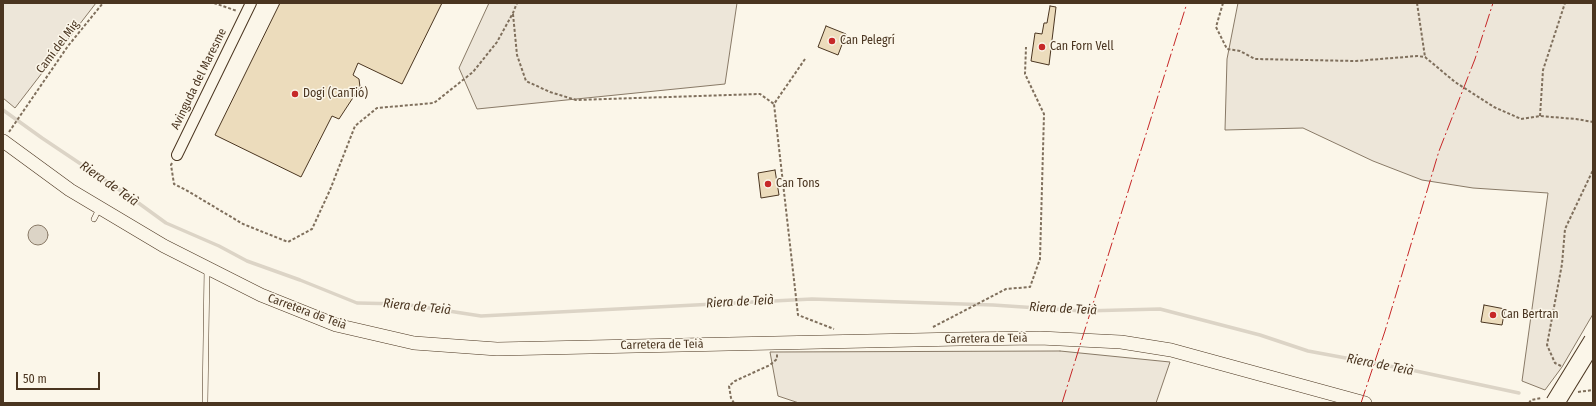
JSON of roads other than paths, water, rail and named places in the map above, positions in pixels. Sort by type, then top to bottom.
[{"type":"highway","points":[[1554,403],[1593,341]]},
{"type":"street","name":"Avinguda del Maresme","points":[[177,155],[251,3]]},
{"type":"street","name":"Carretera de Teià","points":[[3,141],[70,190],[97,213],[261,295],[336,325],[414,343],[497,349],[1033,338],[1121,342],[1171,350],[1365,403]]},
{"type":"lane","points":[[205,403],[207,268]]},
{"type":"waterway","name":"Riera de Teià","points":[[3,110],[166,223],[219,246],[247,261],[357,303],[403,304],[481,316],[812,299],[993,305],[1083,311],[1160,309],[1260,335],[1308,351],[1416,371],[1519,393]]},
{"type":"place","name":"Can Pelegrí","points":[[832,41]]},
{"type":"place","name":"Can Forn Vell","points":[[1042,47]]},
{"type":"place","name":"Dogi (CanTió)","points":[[295,94]]},
{"type":"place","name":"Can Tons","points":[[768,184]]},
{"type":"place","name":"Can Bertran","points":[[1493,315]]}]
